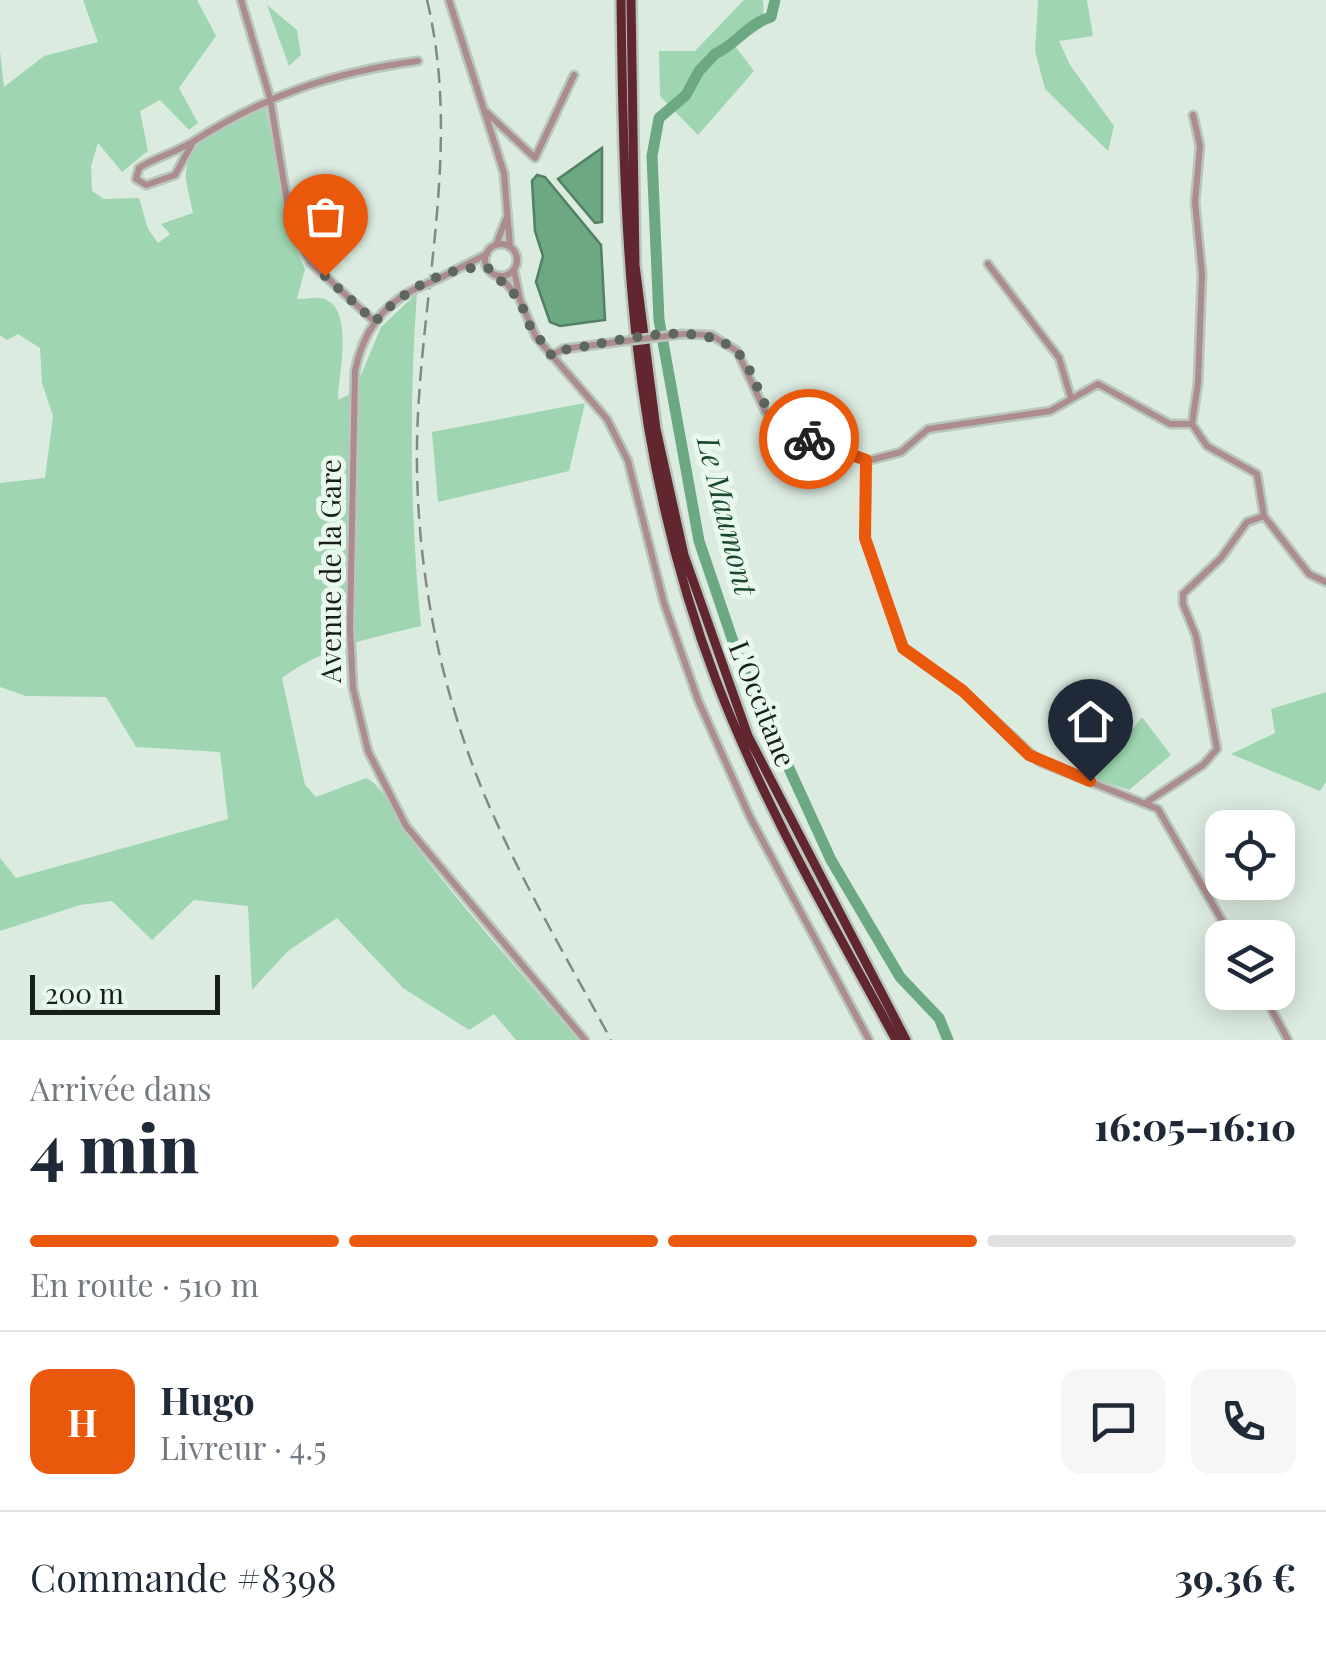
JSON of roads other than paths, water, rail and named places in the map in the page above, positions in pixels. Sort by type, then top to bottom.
[{"type":"highway","name":"L'Occitane","points":[[621,0],[630,308],[649,442],[675,557],[716,680],[761,786],[896,1040]]},
{"type":"highway","name":"L'Occitane","points":[[630,0],[634,264],[656,429],[684,554],[748,736],[906,1040]]},
{"type":"street","points":[[241,0],[270,98],[292,232],[310,262],[375,322]]},
{"type":"street","points":[[449,0],[508,188],[510,247],[516,255],[514,270],[528,323],[608,419],[628,461],[664,603],[698,700],[750,817],[869,1040]]},
{"type":"street","points":[[193,142],[175,175],[146,186],[136,178],[139,168],[150,161],[193,142],[219,122],[270,98],[372,68],[418,62]]},
{"type":"street","points":[[484,110],[534,158],[574,75]]},
{"type":"street","points":[[1193,114],[1200,146],[1195,202],[1202,274],[1198,382],[1192,424],[1207,446],[1257,474],[1264,516],[1309,574],[1326,582]]},
{"type":"street","points":[[488,268],[487,254],[496,246],[508,213]]},
{"type":"street","points":[[496,246],[510,247]]},
{"type":"street","name":"Avenue de la Gare","points":[[487,254],[414,290],[375,322],[362,343],[355,371],[353,688],[368,751],[406,826],[585,1040]]},
{"type":"street","points":[[988,264],[1059,358],[1072,399]]},
{"type":"street","points":[[462,268],[488,268],[520,300]]},
{"type":"street","points":[[500,276],[514,270]]},
{"type":"street","points":[[552,356],[563,350],[682,334],[711,334],[737,350],[765,411],[782,427],[866,460],[902,452],[928,429],[1027,416],[1072,399],[1088,388],[1106,385],[1170,424],[1192,424]]},
{"type":"street","points":[[866,460],[865,538],[903,648],[963,691],[1040,762],[1146,802],[1167,823],[1222,920]]},
{"type":"street","points":[[1146,802],[1203,765],[1217,749],[1200,653],[1183,594],[1221,558],[1247,522],[1264,516]]},
{"type":"street","points":[[1272,1010],[1288,1040]]},
{"type":"waterway","name":"Le Maumont","points":[[775,0],[771,17],[715,54],[699,71],[686,95],[659,118],[652,156],[659,320],[699,541],[739,659],[831,860],[900,977],[939,1018],[948,1040]]},
{"type":"railway","points":[[427,0],[441,103],[440,155],[417,465],[432,621],[458,723],[495,819],[611,1040]]}]
